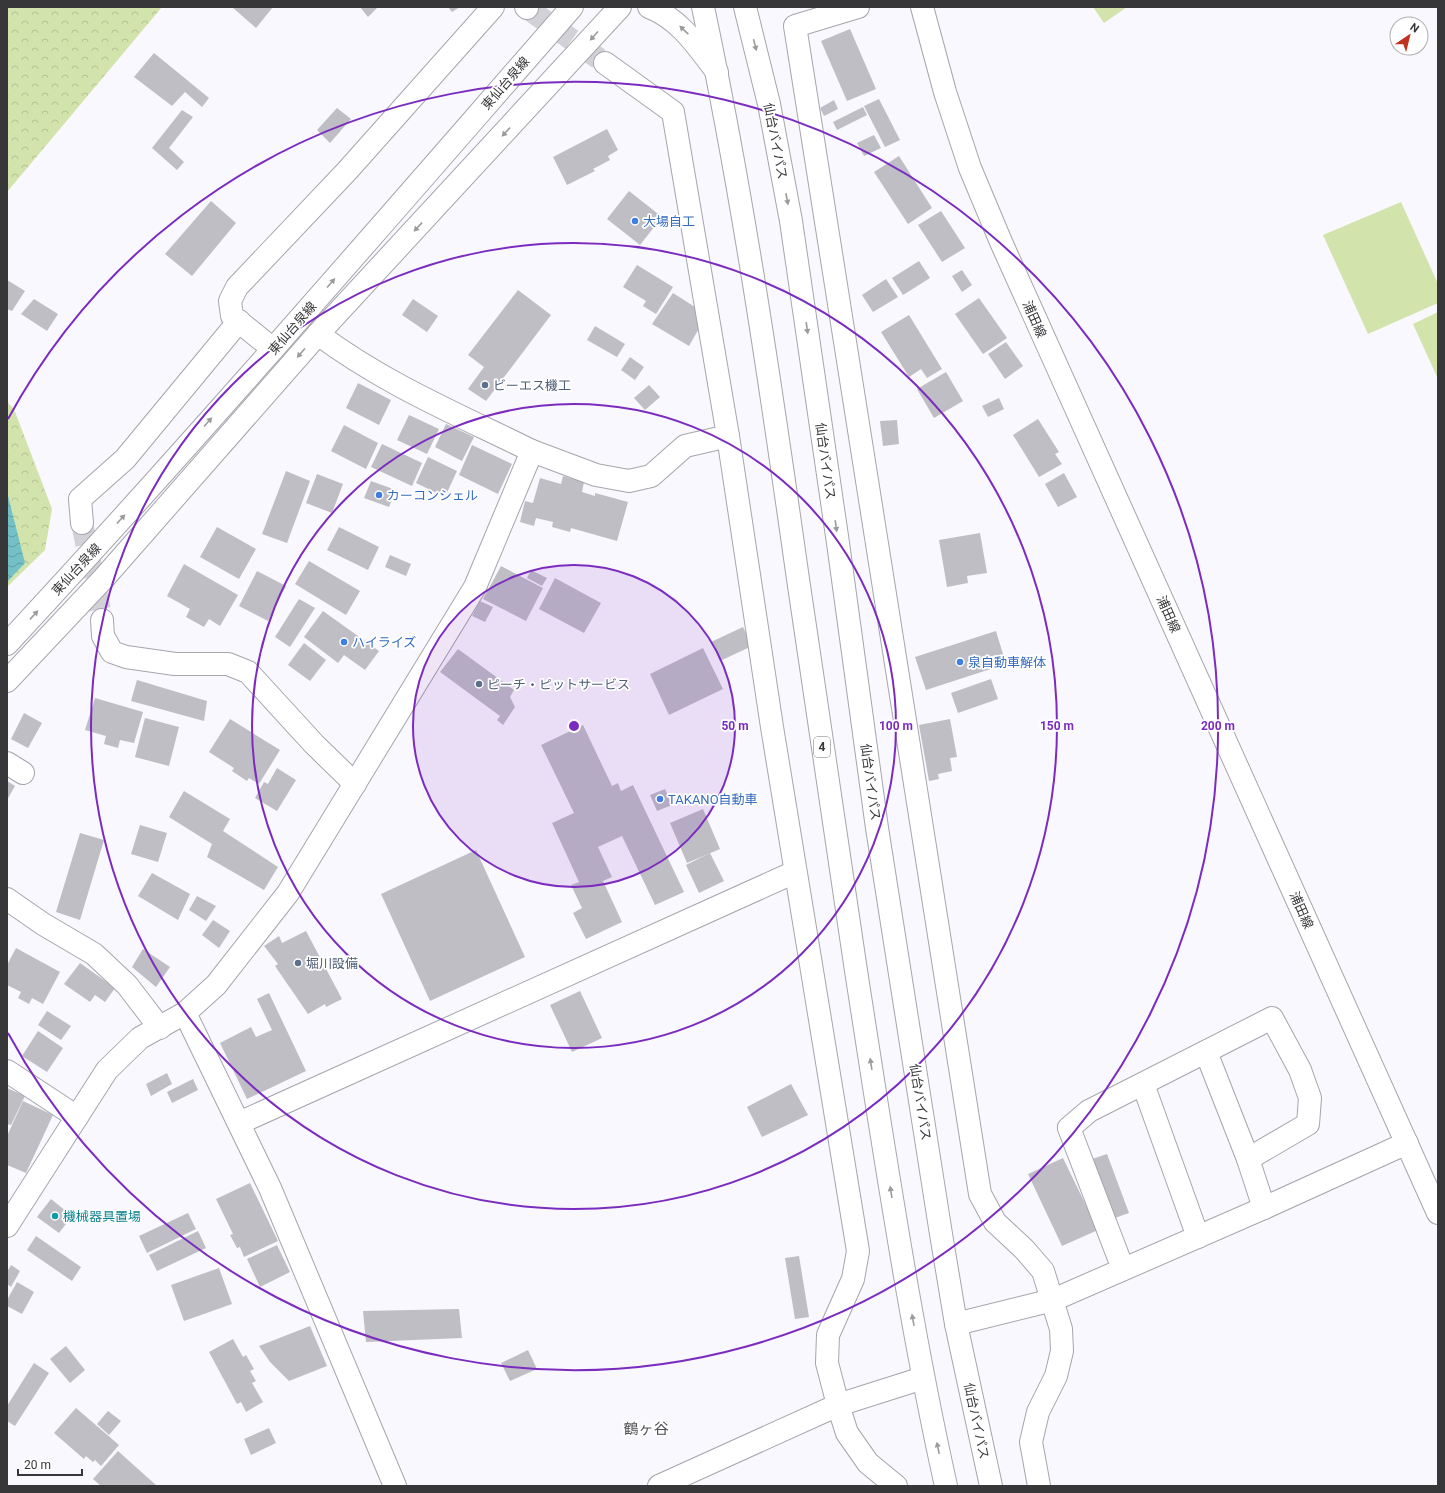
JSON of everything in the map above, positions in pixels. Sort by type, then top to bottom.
[{"type":"main road","points":[[273,349],[232,316],[230,301],[237,287],[347,171],[493,7]]},
{"type":"main road","name":"東仙台泉線","points":[[7,644],[86,559],[273,349],[572,7]]},
{"type":"main road","points":[[649,7],[669,16],[690,36],[716,72]]},
{"type":"main road","name":"4","points":[[703,7],[749,251],[777,432],[842,886],[898,1236],[923,1378],[946,1486]]},
{"type":"main road","points":[[858,7],[795,26],[980,1194],[995,1222],[1024,1249],[1043,1271],[1061,1329],[1062,1351],[1056,1376],[1038,1412],[1032,1442],[1039,1486]]},
{"type":"main road","name":"浦田線","points":[[922,7],[945,92],[960,138],[970,168],[1000,242],[1438,1213]]},
{"type":"main road","points":[[7,681],[104,578],[318,334],[625,8]]},
{"type":"main road","name":"仙台バイパス","points":[[747,10],[769,104],[791,221],[838,542],[877,828],[956,1324],[990,1486]]},
{"type":"main road","points":[[606,63],[673,112],[728,436],[795,872],[858,1251],[853,1279],[828,1335],[827,1363],[847,1433],[868,1462],[896,1486]]},
{"type":"main road","points":[[82,523],[80,498],[125,459],[239,321]]},
{"type":"main road","points":[[318,334],[353,359],[392,382],[532,451],[596,475],[629,481],[651,476],[685,446],[728,436]]},
{"type":"main road","points":[[7,1226],[17,1194],[77,1117],[107,1070],[140,1038],[185,1013],[216,984],[288,893],[475,587],[532,451]]},
{"type":"main road","points":[[102,620],[103,636],[112,652],[126,657],[175,664],[228,664],[248,672],[314,744],[356,784]]},
{"type":"main road","points":[[239,1123],[795,872]]},
{"type":"main road","points":[[7,898],[43,924],[94,954],[127,985],[160,1028]]},
{"type":"main road","points":[[185,1013],[270,1188],[395,1486]]},
{"type":"main road","points":[[1123,1269],[1069,1128],[1089,1111],[1272,1018],[1300,1070],[1310,1098],[1308,1124],[1248,1159]]},
{"type":"main road","points":[[1206,1052],[1248,1159],[1264,1208]]},
{"type":"main road","points":[[7,1071],[77,1117]]},
{"type":"main road","points":[[1143,1084],[1198,1237]]},
{"type":"main road","points":[[956,1324],[1053,1300],[1264,1208],[1407,1143]]},
{"type":"main road","points":[[659,1486],[838,1405],[923,1378]]},
{"type":"green space","points":[[7,7],[162,7],[7,192]]},
{"type":"green space","points":[[1093,7],[1127,7],[1104,23]]},
{"type":"green space","points":[[1401,202],[1438,284],[1438,303],[1368,334],[1323,235]]},
{"type":"green space","points":[[1438,312],[1438,379],[1413,324]]},
{"type":"green space","points":[[7,402],[14,409],[52,509],[45,550],[7,587]]},
{"type":"water","points":[[7,492],[25,563],[7,582]]},
{"type":"building","points":[[232,7],[273,7],[256,28]]},
{"type":"building","points":[[360,7],[378,7],[368,17]]},
{"type":"building","points":[[448,7],[460,7],[452,12]]},
{"type":"building","points":[[850,29],[876,89],[847,101],[821,41]]},
{"type":"building","points":[[154,53],[209,98],[202,107],[185,92],[172,106],[134,77]]},
{"type":"building","points":[[879,99],[900,140],[885,147],[864,106]]},
{"type":"building","points":[[834,100],[838,109],[824,116],[820,108]]},
{"type":"building","points":[[863,107],[867,115],[837,130],[833,122]]},
{"type":"building","points":[[337,108],[351,119],[330,143],[317,130]]},
{"type":"building","points":[[182,110],[193,117],[169,148],[184,162],[177,170],[152,148]]},
{"type":"building","points":[[607,129],[618,150],[608,156],[610,160],[593,169],[595,171],[567,185],[553,157]]},
{"type":"building","points":[[874,135],[881,148],[864,156],[857,143]]},
{"type":"building","points":[[899,156],[932,208],[908,224],[874,172]]},
{"type":"building","points":[[629,191],[662,217],[640,245],[607,219]]},
{"type":"building","points":[[211,201],[236,223],[192,276],[165,254]]},
{"type":"building","points":[[941,211],[965,248],[942,262],[918,225]]},
{"type":"building","points":[[919,261],[930,278],[903,295],[892,278]]},
{"type":"building","points":[[637,265],[673,287],[656,314],[643,306],[646,301],[623,287]]},
{"type":"building","points":[[962,270],[972,285],[962,292],[952,276]]},
{"type":"building","points":[[886,279],[898,297],[873,312],[862,295]]},
{"type":"building","points":[[7,280],[25,291],[12,311],[7,309]]},
{"type":"building","points":[[518,290],[551,315],[486,401],[468,389],[484,367],[468,355]]},
{"type":"building","points":[[673,293],[698,309],[701,325],[689,346],[652,324]]},
{"type":"building","points":[[979,298],[1007,338],[983,354],[955,314]]},
{"type":"building","points":[[34,299],[58,314],[47,331],[21,314]]},
{"type":"building","points":[[413,299],[438,316],[427,332],[402,315]]},
{"type":"building","points":[[909,315],[942,369],[927,378],[921,369],[909,377],[881,332]]},
{"type":"building","points":[[595,326],[625,344],[617,357],[587,340]]},
{"type":"building","points":[[1006,342],[1023,366],[1005,379],[988,354]]},
{"type":"building","points":[[630,357],[644,367],[635,380],[621,370]]},
{"type":"building","points":[[946,372],[963,401],[934,418],[917,389]]},
{"type":"building","points":[[358,383],[391,400],[379,425],[346,408]]},
{"type":"building","points":[[649,385],[660,397],[645,410],[634,398]]},
{"type":"building","points":[[999,398],[1004,409],[988,417],[982,406]]},
{"type":"building","points":[[409,415],[439,429],[427,454],[397,440]]},
{"type":"building","points":[[1038,419],[1059,452],[1055,454],[1062,464],[1039,477],[1013,435]]},
{"type":"building","points":[[897,420],[899,444],[883,446],[880,421]]},
{"type":"building","points":[[446,424],[474,437],[462,461],[435,447]]},
{"type":"building","points":[[344,425],[378,443],[366,469],[331,451]]},
{"type":"building","points":[[382,444],[422,463],[412,486],[371,467]]},
{"type":"building","points":[[472,445],[512,464],[498,494],[459,475]]},
{"type":"building","points":[[428,457],[457,471],[445,497],[416,483]]},
{"type":"building","points":[[286,471],[310,481],[287,543],[262,534]]},
{"type":"building","points":[[1064,473],[1077,497],[1058,507],[1045,484]]},
{"type":"building","points":[[317,474],[343,484],[332,513],[306,503]]},
{"type":"building","points":[[563,476],[584,482],[582,492],[595,496],[595,493],[628,502],[617,541],[571,528],[570,532],[552,527],[553,522],[536,518],[534,526],[520,522],[525,501],[533,503],[540,478],[561,484]]},
{"type":"building","points":[[371,481],[396,490],[389,507],[364,498]]},
{"type":"building","points":[[217,527],[256,549],[239,579],[200,557]]},
{"type":"building","points":[[339,527],[379,547],[368,570],[327,550]]},
{"type":"building","points":[[980,533],[987,573],[967,576],[968,583],[947,587],[939,540]]},
{"type":"building","points":[[390,555],[411,564],[406,576],[385,567]]},
{"type":"building","points":[[309,561],[360,591],[346,615],[295,584]]},
{"type":"building","points":[[184,564],[238,595],[220,626],[209,619],[204,627],[186,617],[190,609],[167,596]]},
{"type":"building","points":[[501,566],[543,588],[526,621],[483,599]]},
{"type":"building","points":[[531,570],[547,578],[542,586],[527,578]]},
{"type":"building","points":[[257,571],[286,586],[268,621],[239,606]]},
{"type":"building","points":[[555,578],[601,603],[584,633],[539,609]]},
{"type":"building","points":[[299,599],[315,608],[290,647],[275,637]]},
{"type":"building","points":[[480,601],[493,607],[485,622],[472,616]]},
{"type":"building","points":[[323,611],[379,651],[365,670],[344,655],[338,663],[304,637]]},
{"type":"building","points":[[743,627],[752,646],[720,661],[711,642]]},
{"type":"building","points":[[996,631],[1006,664],[926,690],[915,657]]},
{"type":"building","points":[[304,643],[326,660],[310,681],[288,665]]},
{"type":"building","points":[[703,648],[723,689],[669,715],[650,674]]},
{"type":"building","points":[[458,649],[514,690],[510,697],[515,707],[503,725],[497,720],[500,716],[440,672]]},
{"type":"building","points":[[991,679],[998,699],[958,713],[951,693]]},
{"type":"building","points":[[137,680],[207,701],[204,721],[131,701]]},
{"type":"building","points":[[95,698],[143,712],[134,743],[120,740],[118,748],[104,744],[106,736],[85,730]]},
{"type":"building","points":[[24,713],[42,723],[28,748],[11,739]]},
{"type":"building","points":[[145,718],[179,727],[169,766],[135,757]]},
{"type":"building","points":[[230,719],[280,750],[259,784],[249,778],[247,781],[232,771],[234,768],[209,752]]},
{"type":"building","points":[[950,719],[957,757],[950,758],[952,771],[938,774],[939,779],[929,781],[919,725]]},
{"type":"building","points":[[583,725],[612,786],[618,783],[621,791],[633,785],[684,892],[655,905],[622,836],[598,847],[612,877],[603,881],[622,922],[586,939],[573,913],[582,908],[571,885],[579,882],[552,823],[574,813],[541,745]]},
{"type":"building","points":[[277,768],[296,780],[277,811],[255,798],[264,782],[268,784]]},
{"type":"building","points":[[7,781],[15,786],[7,800]]},
{"type":"building","points":[[665,789],[672,805],[657,811],[650,795]]},
{"type":"building","points":[[184,791],[230,819],[223,831],[278,867],[264,890],[207,857],[212,844],[169,817]]},
{"type":"building","points":[[703,809],[720,849],[687,863],[670,823]]},
{"type":"building","points":[[140,825],[167,833],[158,862],[131,854]]},
{"type":"building","points":[[80,833],[104,840],[80,920],[56,912]]},
{"type":"building","points":[[476,850],[525,957],[430,1001],[381,894]]},
{"type":"building","points":[[710,853],[724,881],[699,893],[686,865]]},
{"type":"building","points":[[152,873],[190,894],[178,920],[138,896]]},
{"type":"building","points":[[197,896],[216,906],[206,921],[189,910]]},
{"type":"building","points":[[213,920],[230,931],[219,948],[202,935]]},
{"type":"building","points":[[306,931],[342,999],[326,1007],[325,1004],[308,1014],[275,966],[278,964],[264,946],[279,936],[282,943]]},
{"type":"building","points":[[16,948],[60,972],[43,1004],[32,998],[29,1004],[18,998],[21,992],[7,985],[7,965]]},
{"type":"building","points":[[143,949],[170,967],[156,987],[132,967]]},
{"type":"building","points":[[80,963],[115,988],[105,1002],[95,995],[90,1002],[64,984]]},
{"type":"building","points":[[580,991],[602,1038],[572,1052],[550,1005]]},
{"type":"building","points":[[269,993],[306,1071],[247,1099],[220,1043],[251,1027],[256,1037],[272,1030],[257,999]]},
{"type":"building","points":[[47,1011],[71,1026],[61,1040],[38,1025]]},
{"type":"building","points":[[38,1031],[63,1048],[47,1072],[22,1056]]},
{"type":"building","points":[[167,1073],[172,1084],[151,1096],[146,1084]]},
{"type":"building","points":[[193,1079],[198,1090],[172,1103],[167,1092]]},
{"type":"building","points":[[791,1084],[808,1115],[762,1137],[747,1107]]},
{"type":"building","points":[[7,1088],[25,1096],[11,1125],[7,1124]]},
{"type":"building","points":[[23,1101],[53,1115],[26,1173],[7,1165],[7,1136]]},
{"type":"building","points":[[1107,1154],[1129,1213],[1112,1219],[1089,1160]]},
{"type":"building","points":[[1063,1158],[1098,1230],[1062,1246],[1028,1174]]},
{"type":"building","points":[[250,1183],[278,1241],[244,1257],[240,1247],[237,1248],[230,1235],[233,1234],[216,1199]]},
{"type":"building","name":"機械器具置場","points":[[51,1199],[72,1216],[59,1233],[37,1217]]},
{"type":"building","points":[[188,1213],[196,1229],[147,1253],[139,1236]]},
{"type":"building","points":[[198,1231],[206,1248],[157,1271],[149,1255]]},
{"type":"building","points":[[36,1236],[81,1267],[72,1281],[27,1250]]},
{"type":"building","points":[[277,1245],[290,1272],[260,1287],[247,1259]]},
{"type":"building","points":[[799,1256],[809,1317],[795,1319],[785,1258]]},
{"type":"building","points":[[11,1265],[20,1271],[11,1287],[7,1284],[7,1272]]},
{"type":"building","points":[[219,1268],[232,1304],[184,1321],[171,1285]]},
{"type":"building","points":[[17,1282],[34,1292],[22,1314],[7,1306],[7,1300]]},
{"type":"building","points":[[459,1309],[462,1338],[366,1342],[363,1311]]},
{"type":"building","points":[[310,1326],[327,1366],[289,1381],[270,1362],[259,1346]]},
{"type":"building","points":[[233,1339],[243,1357],[246,1355],[254,1369],[250,1371],[256,1381],[252,1383],[263,1402],[246,1412],[241,1402],[237,1404],[209,1352]]},
{"type":"building","points":[[66,1346],[85,1370],[70,1383],[50,1359]]},
{"type":"building","points":[[528,1350],[537,1369],[510,1381],[501,1363]]},
{"type":"building","points":[[34,1363],[49,1373],[15,1426],[7,1421],[7,1406]]},
{"type":"building","points":[[76,1408],[119,1445],[101,1466],[95,1460],[93,1462],[86,1456],[84,1459],[54,1433]]},
{"type":"building","points":[[108,1411],[121,1421],[109,1435],[97,1424]]},
{"type":"building","points":[[269,1428],[276,1443],[251,1455],[244,1439]]},
{"type":"building","points":[[118,1451],[157,1486],[101,1486],[93,1479]]},
{"type":"tunnel","points":[[527,8],[605,63]]},
{"type":"tunnel","points":[[82,523],[102,620]]},
{"type":"place","name":"大場自工","points":[[635,221]]},
{"type":"place","name":"ビーエス機工","points":[[485,385]]},
{"type":"place","name":"カーコンシェル","points":[[379,495]]},
{"type":"place","name":"ハイライズ","points":[[344,642]]},
{"type":"place","name":"泉自動車解体","points":[[960,662]]},
{"type":"place","name":"ピーチ・ピットサービス","points":[[479,684]]},
{"type":"place","name":"TAKANO自動車","points":[[660,799]]},
{"type":"place","name":"堀川設備","points":[[298,963]]},
{"type":"place","name":"機械器具置場","points":[[55,1216]]},
{"type":"district","name":"鶴ヶ谷","points":[[646,1429]]}]
